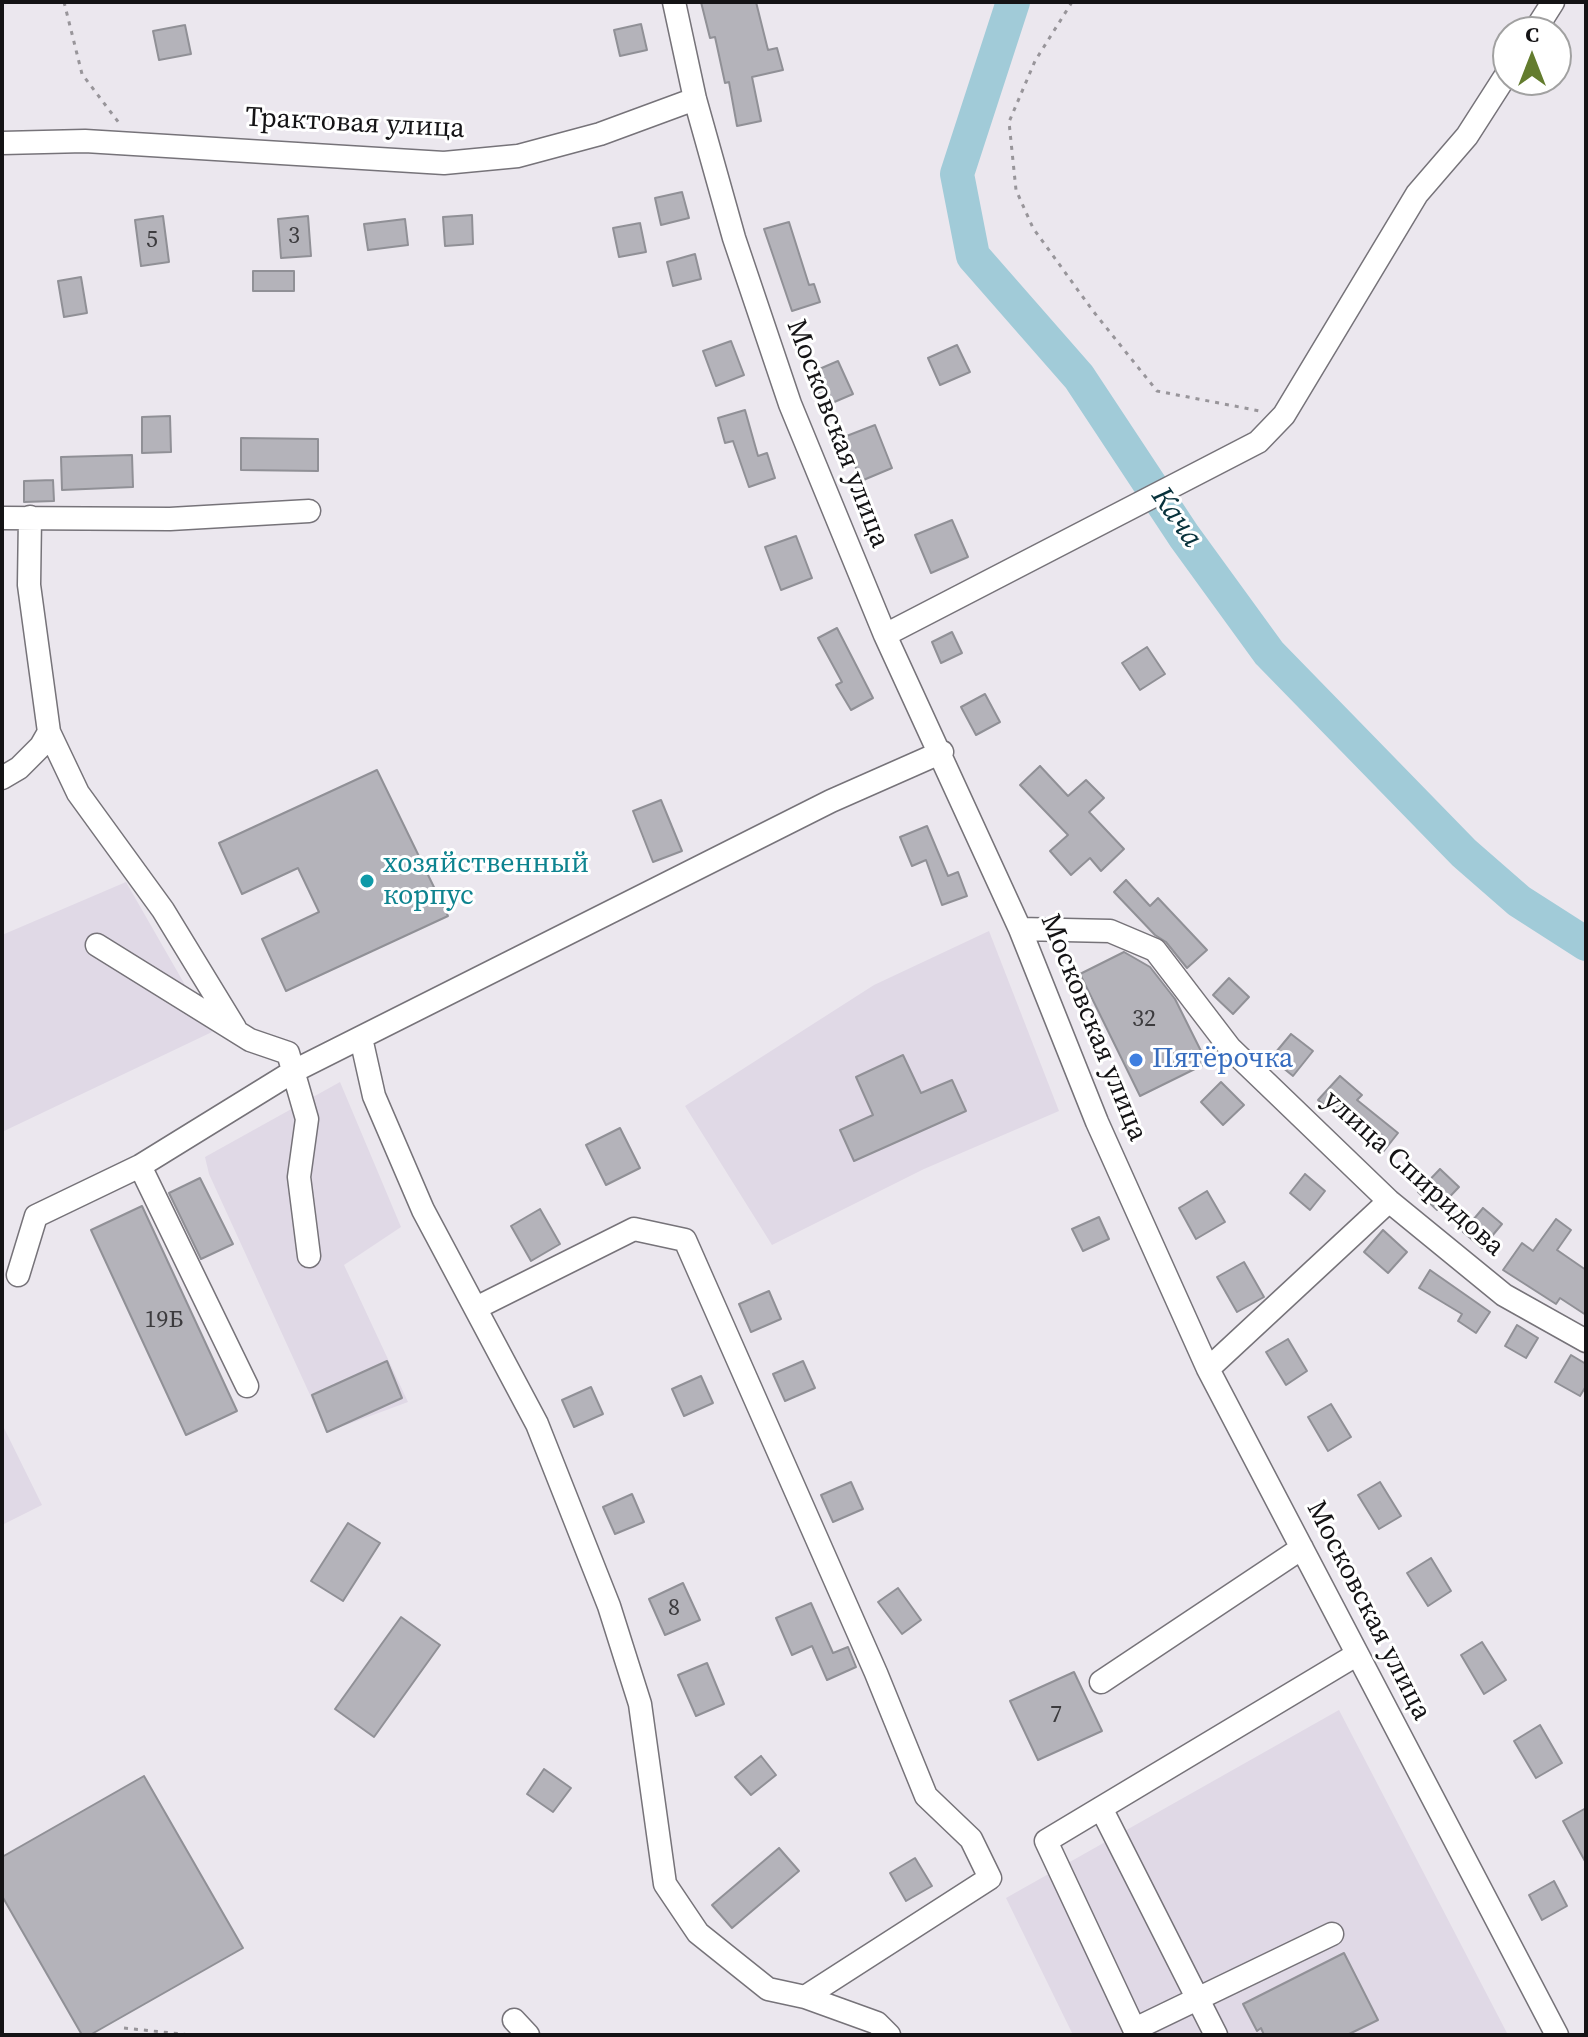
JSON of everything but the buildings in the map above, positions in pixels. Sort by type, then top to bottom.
[{"type":"street","name":"Московская улица","points":[[674,2],[695,99],[734,238],[790,404],[885,635],[942,752],[1020,929],[1097,1122],[1208,1369],[1557,2035]]},
{"type":"street","points":[[885,635],[1258,442],[1284,415],[1417,194],[1467,136],[1493,96]]},
{"type":"street","name":"Трактовая улица","points":[[2,143],[134,143],[444,163],[518,156],[600,134],[695,99]]},
{"type":"street","points":[[2,518],[170,519],[309,511]]},
{"type":"street","points":[[30,517],[29,585],[49,732],[78,793],[163,910],[235,1028]]},
{"type":"street","points":[[2,778],[30,757],[49,732]]},
{"type":"street","points":[[18,1275],[36,1216],[140,1166],[294,1071],[831,801],[942,752]]},
{"type":"street","name":"улица Спиридова","points":[[1020,929],[1110,931],[1155,950],[1230,1048],[1389,1201],[1504,1295],[1586,1341]]},
{"type":"street","points":[[97,945],[250,1040],[288,1053],[307,1119],[299,1177],[309,1256]]},
{"type":"street","points":[[361,1038],[374,1096],[423,1210],[537,1424],[628,1661],[640,1704],[665,1884],[698,1933],[768,1989],[805,1997],[877,2023],[889,2035]]},
{"type":"street","points":[[140,1166],[247,1386]]},
{"type":"street","points":[[1208,1369],[1389,1201]]},
{"type":"street","points":[[476,1308],[634,1229],[685,1240],[926,1796],[971,1839],[990,1878],[805,1997]]},
{"type":"street","points":[[1101,1682],[1302,1548]]},
{"type":"street","points":[[1332,1934],[1136,2032],[1046,1841],[1356,1655]]},
{"type":"street","points":[[1101,1808],[1216,2035]]},
{"type":"path","points":[[64,2],[82,74],[134,143]]},
{"type":"path","points":[[1072,2],[1035,61],[1009,122],[1016,190],[1033,228],[1093,311],[1157,391],[1284,415]]},
{"type":"path","points":[[124,2028],[191,2035]]},
{"type":"shaded area","points":[[126,882],[212,1032],[2,1132],[2,935]]},
{"type":"shaded area","points":[[989,931],[1059,1111],[924,1169],[772,1245],[685,1106],[874,985]]},
{"type":"shaded area","points":[[340,1082],[401,1227],[344,1265],[408,1402],[327,1432],[209,1174],[205,1157]]},
{"type":"shaded area","points":[[2,1424],[42,1505],[2,1525]]},
{"type":"shaded area","points":[[1339,1710],[1508,2035],[1073,2035],[1006,1898]]},
{"type":"waterway","name":"Кача","points":[[1013,2],[957,174],[973,256],[1079,377],[1184,536],[1269,653],[1464,853],[1519,901],[1586,944]]},
{"type":"place","name":"хозяйственный корпус","points":[[367,881]]},
{"type":"place","name":"Пятёрочка","points":[[1136,1060]]}]
